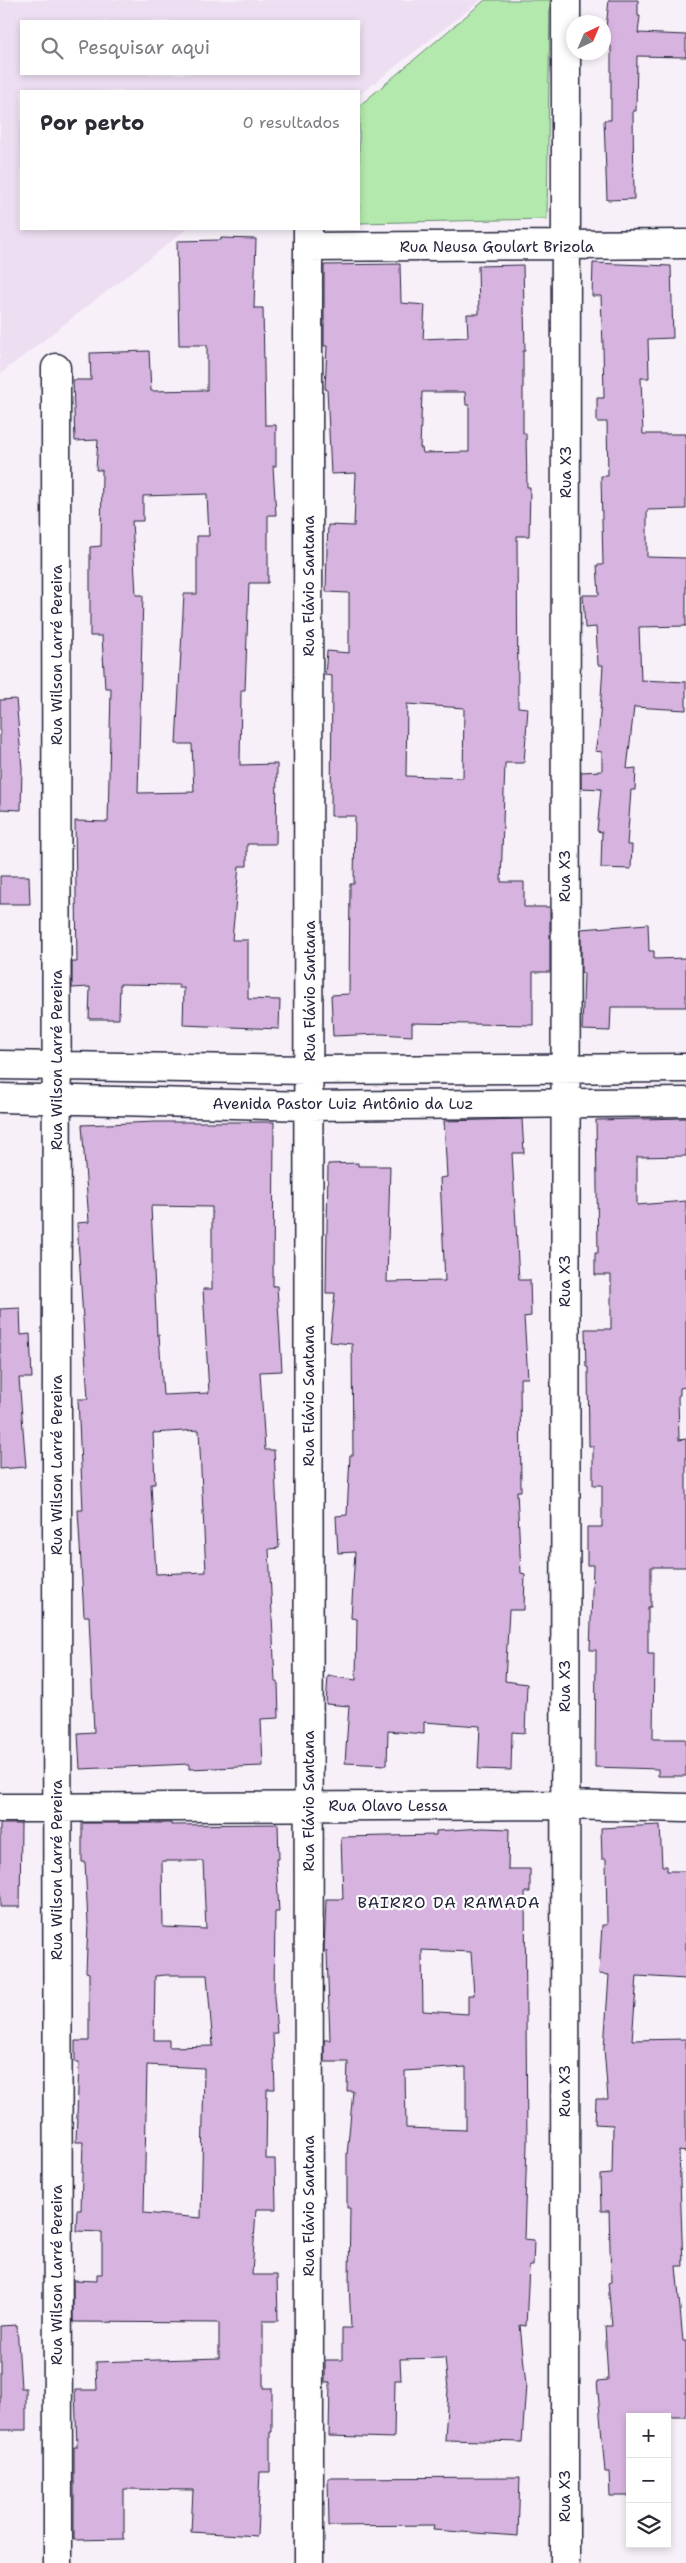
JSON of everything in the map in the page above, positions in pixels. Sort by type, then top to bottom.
[{"type":"street","name":"Rua X3","points":[[565,2563],[566,0]]},
{"type":"street","name":"Rua Neusa Goulart Brizola","points":[[308,238],[566,247],[686,244]]},
{"type":"street","name":"Rua Flávio Santana","points":[[308,238],[310,1070],[308,1806],[309,2563]]},
{"type":"street","name":"Rua Wilson Larré Pereira","points":[[56,368],[58,2563]]},
{"type":"street","points":[[0,1065],[310,1070],[686,1068]]},
{"type":"street","name":"Avenida Pastor Luiz Antônio da Luz","points":[[0,1098],[309,1106],[686,1102]]},
{"type":"street","name":"Rua Olavo Lessa","points":[[0,1808],[308,1806],[686,1808]]},
{"type":"shaded area","points":[[0,0],[481,0],[360,94],[360,90],[20,90],[20,230],[186,230],[0,374]]},
{"type":"green space","points":[[485,0],[550,0],[547,219],[360,223],[360,105]]},
{"type":"building","points":[[609,0],[638,0],[638,16],[640,16],[638,33],[686,35],[686,57],[637,56],[636,111],[633,111],[634,199],[607,200],[604,120],[611,120],[611,15],[607,15]]},
{"type":"building","points":[[221,238],[256,239],[254,308],[263,308],[265,425],[276,425],[276,466],[273,466],[276,515],[268,515],[268,583],[249,583],[245,690],[241,690],[240,765],[277,764],[276,844],[247,844],[247,866],[239,866],[232,940],[248,940],[248,999],[280,1000],[279,1029],[183,1025],[184,988],[179,988],[179,985],[120,984],[119,1019],[89,1019],[90,987],[72,988],[72,962],[77,962],[75,821],[108,822],[111,688],[105,688],[102,636],[90,636],[90,547],[101,546],[102,470],[96,470],[98,440],[75,441],[73,380],[91,380],[90,353],[149,351],[151,391],[207,390],[207,345],[179,345],[177,241],[221,240]],"holes":[[[207,494],[209,536],[197,536],[197,594],[184,594],[176,744],[192,744],[194,792],[138,793],[143,595],[136,595],[132,521],[143,521],[143,496]]]},
{"type":"building","points":[[593,263],[671,266],[673,338],[648,339],[649,378],[641,378],[643,434],[686,434],[686,509],[647,510],[647,557],[686,558],[686,626],[639,627],[641,680],[686,682],[686,710],[634,707],[627,769],[636,768],[635,790],[631,790],[627,845],[632,845],[631,869],[601,868],[602,832],[597,831],[601,789],[581,788],[581,772],[602,771],[602,752],[595,751],[599,730],[603,665],[598,665],[596,627],[585,628],[583,595],[599,595],[597,565],[603,565],[601,476],[608,476],[607,422],[597,422],[597,398],[604,398],[603,345],[601,296],[592,296]]},
{"type":"building","points":[[400,264],[401,303],[425,305],[423,339],[468,337],[467,314],[479,314],[478,266],[523,265],[525,351],[523,351],[523,433],[526,433],[527,487],[530,487],[529,536],[517,536],[518,707],[528,708],[524,763],[505,763],[501,882],[524,882],[524,907],[550,907],[550,972],[533,972],[533,1025],[412,1023],[412,1036],[381,1034],[333,1036],[331,995],[349,994],[350,884],[354,884],[355,816],[331,816],[332,676],[325,675],[327,651],[349,653],[349,593],[326,592],[327,549],[328,525],[354,526],[356,473],[331,474],[327,389],[325,389],[327,346],[324,346],[324,265]],"holes":[[[422,392],[465,392],[466,405],[469,405],[469,452],[423,453],[422,448],[420,448]],[[407,704],[464,708],[463,778],[406,776]]]},
{"type":"building","points":[[16,699],[22,768],[21,810],[0,809],[0,700]]},
{"type":"building","points":[[0,876],[29,876],[30,904],[0,904]]},
{"type":"building","points":[[648,924],[649,951],[654,951],[654,959],[686,958],[686,1007],[611,1007],[610,1031],[582,1030],[584,973],[581,973],[581,929]]},
{"type":"building","points":[[686,1118],[686,1156],[637,1157],[637,1205],[686,1201],[686,1387],[680,1388],[680,1395],[678,1396],[679,1440],[686,1439],[686,1567],[651,1567],[651,1607],[648,1607],[648,1654],[654,1654],[653,1739],[686,1739],[686,1776],[658,1776],[658,1769],[595,1767],[596,1650],[590,1650],[593,1565],[587,1565],[587,1527],[602,1527],[602,1485],[593,1485],[593,1446],[589,1446],[588,1367],[586,1367],[585,1329],[611,1329],[611,1275],[595,1275],[595,1253],[598,1253],[596,1120]]},
{"type":"building","points":[[522,1119],[524,1153],[512,1153],[519,1280],[530,1280],[531,1316],[524,1317],[528,1378],[520,1378],[521,1491],[517,1491],[521,1573],[525,1574],[524,1610],[509,1610],[505,1681],[527,1684],[525,1733],[512,1732],[511,1770],[478,1769],[480,1726],[424,1722],[424,1734],[388,1731],[387,1765],[345,1763],[349,1706],[326,1704],[328,1676],[356,1680],[357,1619],[351,1618],[355,1552],[338,1553],[336,1516],[347,1515],[350,1455],[353,1455],[352,1344],[330,1342],[335,1293],[326,1293],[328,1164],[358,1163],[358,1166],[390,1166],[387,1282],[445,1281],[440,1178],[447,1177],[444,1121]]},
{"type":"building","points":[[156,1122],[274,1122],[273,1286],[277,1286],[282,1371],[260,1372],[265,1450],[274,1450],[279,1548],[269,1549],[275,1682],[278,1682],[279,1718],[261,1719],[263,1766],[189,1769],[189,1764],[80,1769],[78,1733],[94,1732],[89,1616],[84,1616],[78,1510],[83,1510],[78,1399],[88,1399],[77,1223],[89,1222],[82,1125]],"holes":[[[151,1206],[212,1207],[212,1289],[203,1289],[209,1393],[163,1395],[159,1335],[157,1335]],[[199,1430],[206,1572],[156,1574],[151,1484],[155,1484],[153,1433]]]},
{"type":"building","points":[[20,1308],[21,1335],[30,1334],[32,1378],[19,1378],[26,1467],[0,1469],[0,1309]]},
{"type":"building","points":[[82,1823],[171,1823],[171,1825],[278,1824],[279,1859],[276,1859],[279,1912],[275,1912],[274,1997],[277,2033],[273,2033],[275,2089],[267,2089],[266,2159],[275,2159],[276,2209],[256,2209],[252,2275],[277,2275],[278,2321],[263,2321],[263,2388],[272,2388],[272,2432],[270,2432],[270,2472],[260,2472],[257,2536],[191,2532],[193,2490],[124,2489],[124,2539],[74,2540],[74,2447],[77,2447],[75,2390],[97,2390],[96,2362],[219,2358],[219,2323],[73,2322],[73,2280],[97,2281],[97,2274],[102,2274],[102,2232],[76,2231],[77,2210],[81,2210],[83,2142],[76,2142],[79,2062],[75,2062],[75,2041],[89,2041],[89,1973],[86,1972],[88,1923],[85,1862],[82,1862]],"holes":[[[162,1861],[203,1861],[206,1929],[163,1927]],[[207,1975],[213,2046],[169,2047],[169,2040],[154,2040],[155,1976]],[[147,2065],[204,2068],[201,2218],[144,2213]]]},
{"type":"building","points":[[0,1824],[21,1824],[20,1907],[0,1907]]},
{"type":"building","points":[[660,1825],[662,1866],[667,1866],[667,1871],[686,1871],[686,1979],[637,1976],[632,2040],[686,2039],[686,2152],[679,2151],[683,2266],[676,2266],[683,2341],[686,2341],[686,2417],[671,2417],[671,2413],[626,2413],[626,2496],[610,2496],[609,2472],[605,2472],[597,2381],[608,2380],[605,2326],[612,2326],[608,2283],[611,2282],[609,2211],[601,2211],[600,2175],[612,2174],[613,2125],[595,2124],[596,2099],[608,2099],[604,2048],[609,1975],[599,1974],[602,1925],[607,1925],[606,1859],[602,1859],[601,1828]]},
{"type":"building","points":[[483,1828],[509,1829],[508,1869],[530,1869],[530,1892],[525,1892],[527,2144],[524,2239],[534,2240],[533,2266],[529,2266],[526,2326],[520,2325],[526,2385],[522,2442],[445,2440],[448,2389],[445,2358],[400,2359],[401,2380],[395,2380],[394,2438],[329,2436],[330,2382],[325,2382],[325,2360],[342,2360],[342,2328],[351,2328],[349,2283],[350,2208],[347,2208],[347,2155],[353,2091],[347,2091],[348,2062],[324,2062],[324,2040],[330,2040],[327,1951],[324,1951],[326,1899],[343,1899],[341,1837],[436,1835],[436,1831]],"holes":[[[422,1950],[471,1952],[474,1995],[468,1995],[468,2014],[423,2011]],[[466,2067],[466,2130],[406,2128],[405,2071]]]},
{"type":"building","points":[[17,2325],[21,2388],[26,2388],[26,2430],[0,2430],[0,2326]]},
{"type":"building","points":[[520,2477],[518,2536],[433,2530],[434,2525],[329,2526],[328,2478]]},
{"type":"district","name":"BAIRRO DA RAMADA","points":[[449,1902]]}]
